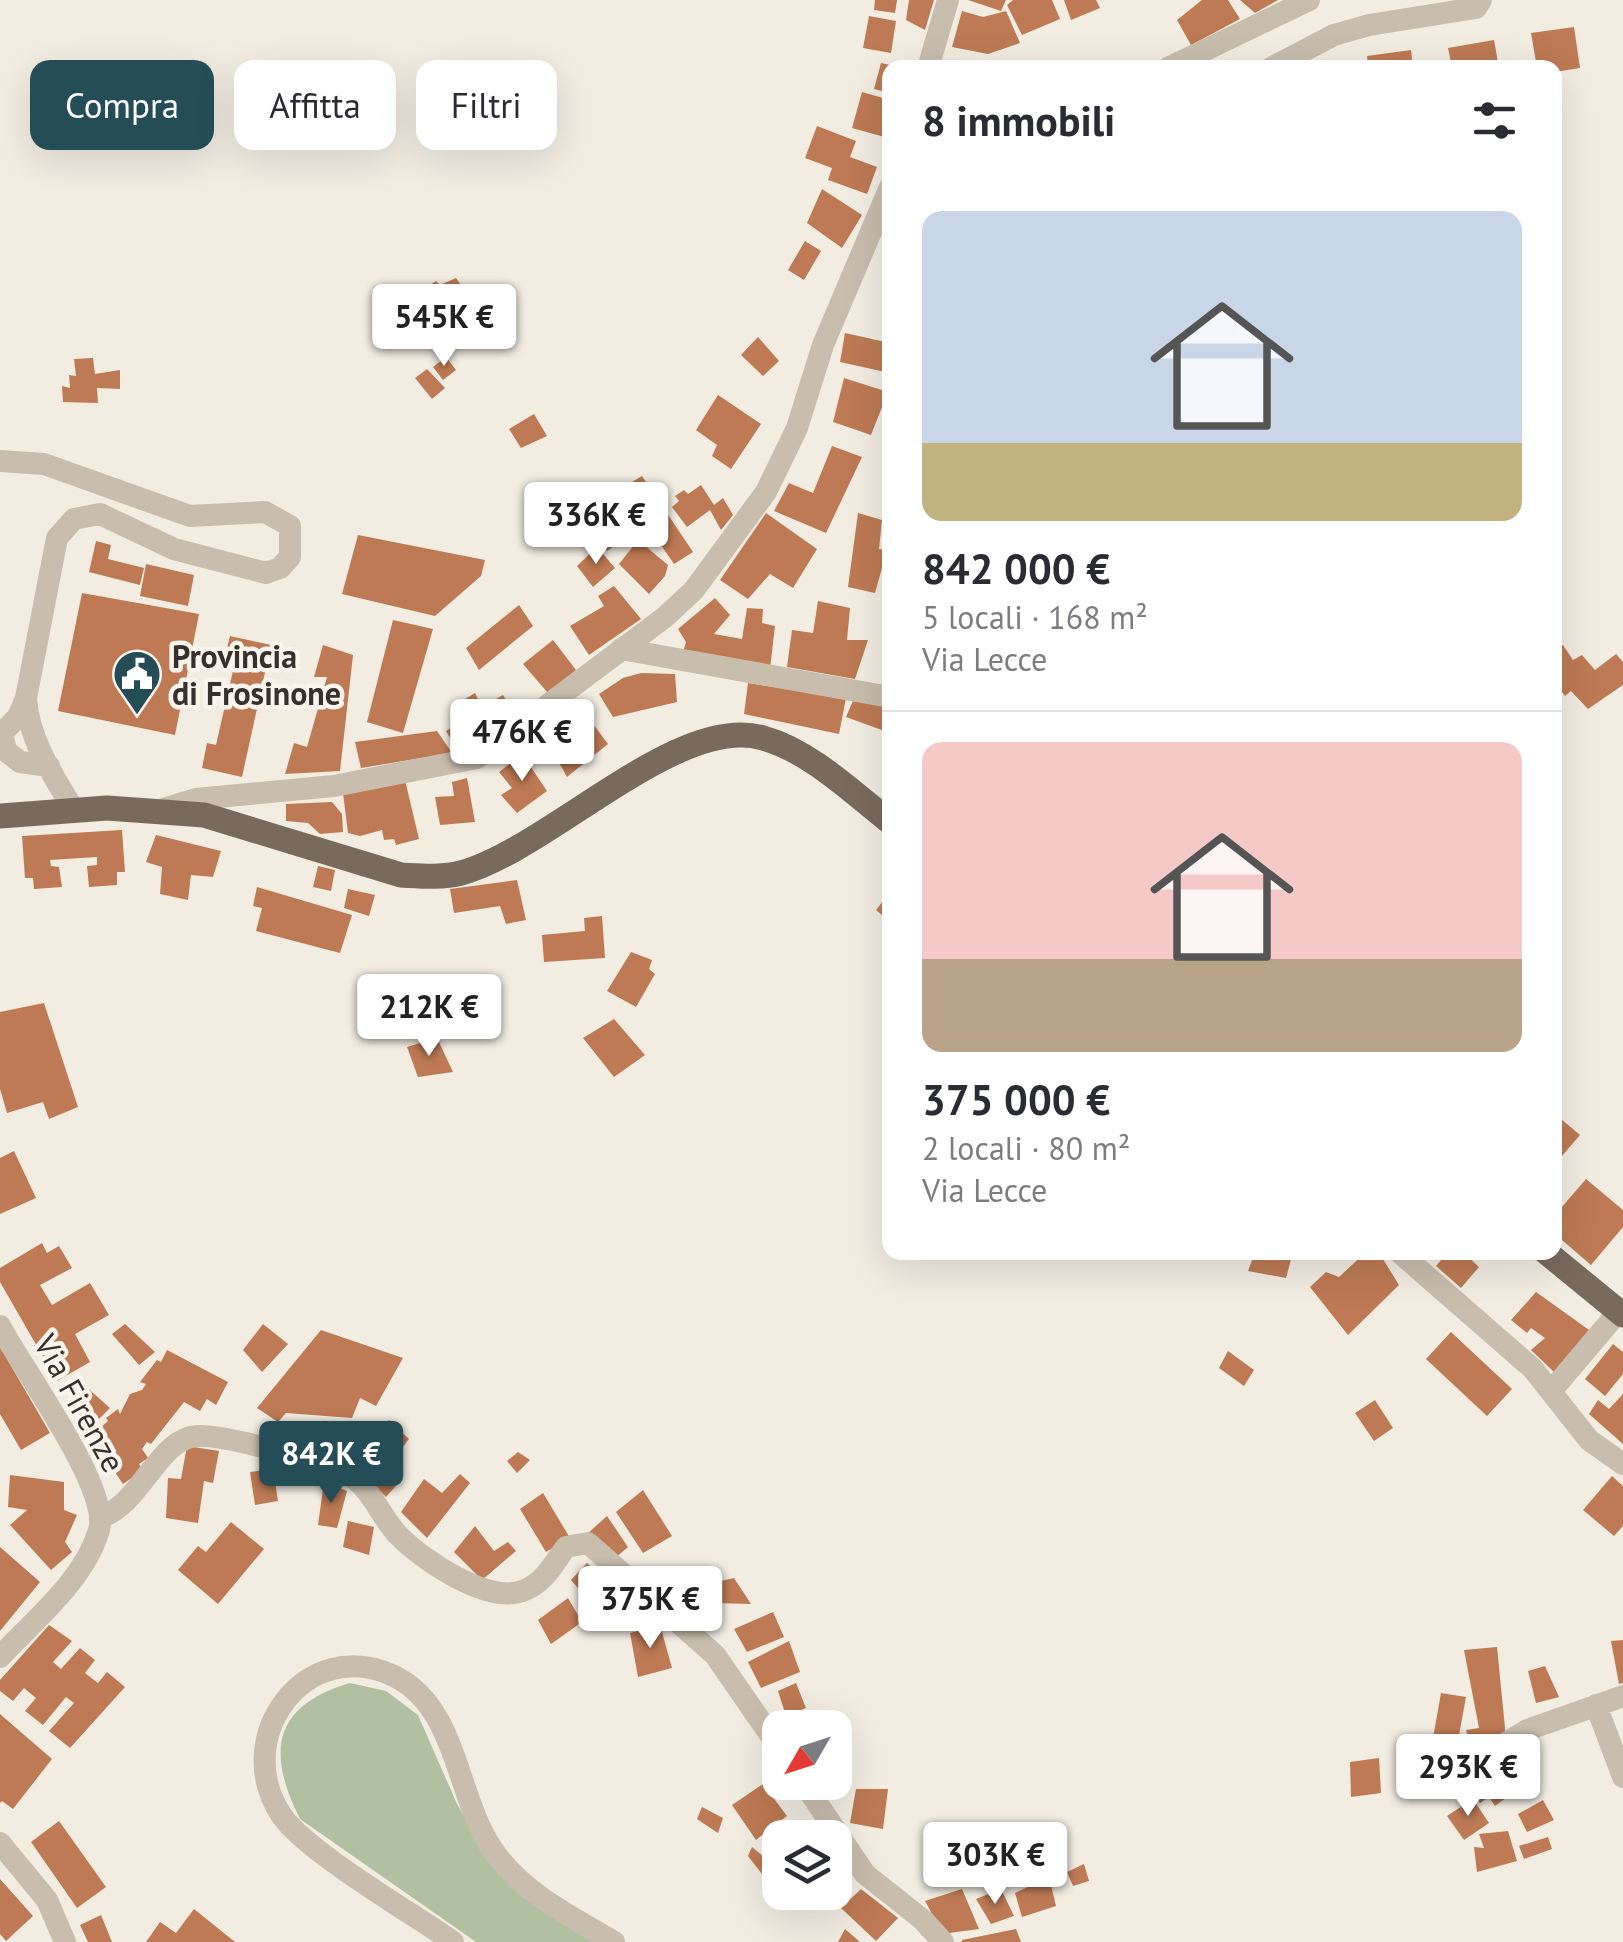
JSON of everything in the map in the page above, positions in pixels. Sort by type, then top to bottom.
[{"type":"main road","points":[[0,816],[74,810],[160,810],[204,815],[400,875],[433,877],[463,872],[528,842],[675,750],[729,735],[759,736],[788,747],[882,816]]},
{"type":"main road","points":[[1556,1260],[1621,1313]]},
{"type":"street","points":[[930,60],[948,0]]},
{"type":"street","points":[[1185,60],[1309,0]]},
{"type":"street","points":[[1286,60],[1334,35],[1476,8],[1481,0]]},
{"type":"street","points":[[160,810],[196,800],[334,786],[477,758],[694,590],[766,492],[797,428],[824,345],[882,219]]},
{"type":"street","points":[[0,462],[44,464],[190,516],[266,512],[290,526],[292,542],[290,557],[280,568],[252,572],[174,549],[100,514],[74,518],[57,538],[26,698],[18,717],[1,734]]},
{"type":"street","points":[[621,649],[882,696]]},
{"type":"street","points":[[26,698],[44,756],[74,810]]},
{"type":"street","points":[[1,734],[24,736],[44,756]]},
{"type":"street","points":[[1408,1260],[1553,1389],[1589,1440],[1623,1464]]},
{"type":"street","points":[[1553,1389],[1621,1313]]},
{"type":"street","name":"Via Firenze","points":[[0,1326],[81,1462],[101,1516],[93,1543],[76,1575],[0,1657]]},
{"type":"street","points":[[101,1516],[120,1506],[145,1482],[168,1448],[196,1436],[330,1467],[360,1485],[398,1535],[422,1555],[448,1573],[490,1590],[523,1592],[538,1583],[566,1547],[588,1543],[715,1654],[762,1723]]},
{"type":"street","points":[[453,1942],[305,1840],[275,1804],[264,1772],[264,1752],[273,1718],[281,1701],[314,1677],[371,1670],[389,1674],[418,1692],[444,1733],[476,1820],[499,1860],[556,1907],[614,1942]]},
{"type":"street","points":[[1464,1768],[1528,1730],[1623,1696]]},
{"type":"street","points":[[1596,1705],[1623,1778]]},
{"type":"street","points":[[815,1800],[865,1874],[923,1920],[943,1942]]},
{"type":"street","points":[[0,1844],[48,1900],[66,1942]]},
{"type":"green space","points":[[350,1683],[386,1691],[418,1715],[457,1804],[499,1875],[598,1942],[476,1942],[300,1819],[283,1772],[283,1734],[291,1718],[305,1704]]},
{"type":"building","points":[[875,0],[897,0],[895,13],[874,10]]},
{"type":"building","points":[[909,0],[934,0],[925,30],[906,20]]},
{"type":"building","points":[[968,0],[1006,0],[1001,11]]},
{"type":"building","points":[[1013,0],[1052,0],[1060,19],[1022,35],[1007,5]]},
{"type":"building","points":[[1064,0],[1096,0],[1100,8],[1071,20]]},
{"type":"building","points":[[1202,0],[1228,0],[1240,19],[1191,45],[1177,20]]},
{"type":"building","points":[[1240,0],[1278,0],[1255,13]]},
{"type":"building","points":[[962,11],[983,17],[1006,11],[1020,43],[988,54],[952,47]]},
{"type":"building","points":[[869,16],[896,21],[891,53],[863,48]]},
{"type":"building","points":[[1574,27],[1580,68],[1562,71],[1562,60],[1536,60],[1531,33]]},
{"type":"building","points":[[1494,40],[1498,60],[1450,60],[1448,48]]},
{"type":"building","points":[[1411,50],[1412,60],[1367,60],[1367,56]]},
{"type":"building","points":[[881,63],[882,63],[882,91],[874,89]]},
{"type":"building","points":[[862,92],[882,98],[882,136],[852,128]]},
{"type":"building","points":[[817,126],[856,141],[850,157],[877,167],[867,194],[828,180],[832,168],[805,158]]},
{"type":"building","points":[[822,189],[862,215],[842,248],[807,223]]},
{"type":"building","points":[[805,241],[821,251],[804,280],[788,270]]},
{"type":"building","points":[[456,278],[464,289],[449,299],[455,307],[439,318],[420,292],[436,281],[440,285]]},
{"type":"building","points":[[477,297],[486,308],[475,318],[466,306]]},
{"type":"building","points":[[845,333],[882,341],[882,371],[840,362]]},
{"type":"building","points":[[758,337],[779,361],[763,376],[741,355]]},
{"type":"building","points":[[446,357],[456,370],[443,380],[433,367]]},
{"type":"building","points":[[93,358],[95,374],[120,370],[120,389],[97,388],[98,403],[63,402],[62,386],[70,388],[69,375],[76,376],[74,359]]},
{"type":"building","points":[[427,369],[445,388],[432,399],[415,378]]},
{"type":"building","points":[[844,378],[882,390],[882,407],[871,435],[833,422]]},
{"type":"building","points":[[718,395],[761,424],[731,469],[712,456],[717,445],[696,430]]},
{"type":"building","points":[[534,414],[547,436],[521,448],[509,429]]},
{"type":"building","points":[[832,446],[862,457],[826,533],[774,511],[789,483],[813,493]]},
{"type":"building","points":[[642,476],[693,552],[674,564],[622,488]]},
{"type":"building","points":[[701,485],[714,505],[723,498],[733,515],[721,530],[710,510],[687,527],[672,507],[679,501],[675,496],[684,490],[688,494]]},
{"type":"building","points":[[620,507],[639,529],[607,551],[589,528]]},
{"type":"building","points":[[766,513],[817,549],[793,588],[770,574],[748,599],[720,580]]},
{"type":"building","points":[[858,513],[882,520],[882,568],[875,593],[848,587]]},
{"type":"building","points":[[358,535],[485,560],[481,576],[435,616],[342,594]]},
{"type":"building","points":[[638,540],[668,565],[665,576],[649,594],[619,564]]},
{"type":"building","points":[[96,541],[111,545],[108,559],[144,568],[140,585],[89,572]]},
{"type":"building","points":[[597,547],[615,568],[593,587],[577,566]]},
{"type":"building","points":[[146,564],[194,575],[188,606],[140,596]]},
{"type":"building","points":[[614,586],[641,619],[589,655],[570,626],[604,606],[598,596]]},
{"type":"building","points":[[82,593],[199,614],[175,735],[58,711]]},
{"type":"building","points":[[715,598],[730,615],[714,634],[742,639],[747,608],[763,609],[762,623],[775,626],[770,669],[683,652],[686,642],[678,629]]},
{"type":"building","points":[[818,601],[850,608],[847,640],[868,640],[855,679],[787,667],[792,630],[813,633]]},
{"type":"building","points":[[519,605],[533,626],[479,670],[466,648]]},
{"type":"building","points":[[393,620],[433,629],[403,733],[367,722]]},
{"type":"building","points":[[230,636],[271,645],[242,777],[202,768],[207,743],[216,745],[235,662],[224,660]]},
{"type":"building","points":[[553,640],[576,670],[548,693],[523,664]]},
{"type":"building","points":[[323,645],[353,655],[340,771],[285,774],[294,743],[307,747],[327,677],[314,677]]},
{"type":"building","points":[[1562,646],[1573,660],[1582,655],[1595,670],[1616,654],[1623,662],[1623,685],[1588,709],[1571,691],[1565,696]]},
{"type":"building","points":[[641,673],[675,674],[677,702],[613,717],[599,694],[623,678]]},
{"type":"building","points":[[748,683],[846,698],[839,734],[744,714]]},
{"type":"building","points":[[475,693],[482,707],[503,695],[519,720],[458,751],[446,731],[461,722],[452,707]]},
{"type":"building","points":[[855,696],[882,703],[882,730],[846,717]]},
{"type":"building","points":[[584,712],[608,744],[567,777],[556,757],[562,749],[552,737]]},
{"type":"building","points":[[437,731],[452,753],[361,768],[355,742]]},
{"type":"building","points":[[522,754],[547,791],[517,813],[501,795],[512,788],[499,772]]},
{"type":"building","points":[[467,778],[475,822],[440,825],[435,797],[454,796],[452,782]]},
{"type":"building","points":[[405,780],[419,839],[396,845],[394,839],[384,840],[382,830],[360,836],[348,833],[343,793]]},
{"type":"building","points":[[332,802],[342,814],[343,832],[320,834],[308,823],[286,821],[286,804]]},
{"type":"building","points":[[122,830],[125,872],[117,872],[117,885],[89,887],[87,866],[97,865],[97,857],[50,860],[51,866],[59,867],[62,887],[34,889],[33,878],[25,878],[22,836]]},
{"type":"building","points":[[156,835],[221,851],[213,877],[191,875],[188,900],[160,894],[162,867],[146,862]]},
{"type":"building","points":[[318,866],[335,870],[331,891],[313,887]]},
{"type":"building","points":[[517,880],[526,920],[506,924],[500,906],[454,913],[450,889]]},
{"type":"building","points":[[257,887],[352,915],[340,953],[256,931],[262,908],[253,906]]},
{"type":"building","points":[[348,889],[375,895],[369,916],[344,908]]},
{"type":"building","points":[[602,916],[605,958],[544,962],[542,935],[585,931],[584,918]]},
{"type":"building","points":[[631,952],[652,960],[649,969],[655,974],[636,1007],[607,991]]},
{"type":"building","points":[[44,1003],[78,1107],[49,1119],[43,1102],[7,1113],[0,1089],[0,1012]]},
{"type":"building","points":[[614,1019],[645,1055],[614,1077],[583,1038]]},
{"type":"building","points":[[437,1038],[453,1072],[418,1077],[407,1047]]},
{"type":"building","points":[[1562,1120],[1580,1135],[1562,1156]]},
{"type":"building","points":[[14,1151],[36,1198],[0,1214],[0,1158]]},
{"type":"building","points":[[1586,1179],[1623,1210],[1623,1227],[1591,1265],[1562,1240],[1562,1207]]},
{"type":"building","points":[[42,1243],[47,1253],[59,1246],[72,1268],[40,1285],[52,1305],[90,1283],[109,1315],[75,1334],[90,1362],[57,1381],[0,1282],[0,1268]]},
{"type":"building","points":[[1252,1260],[1291,1260],[1286,1278],[1248,1271]]},
{"type":"building","points":[[1357,1260],[1384,1260],[1399,1285],[1348,1335],[1310,1287],[1326,1272],[1339,1277]]},
{"type":"building","points":[[1441,1260],[1472,1260],[1479,1267],[1461,1288],[1436,1266]]},
{"type":"building","points":[[1536,1292],[1596,1335],[1555,1373],[1531,1350],[1545,1338],[1531,1328],[1527,1333],[1511,1320]]},
{"type":"building","points":[[125,1324],[155,1352],[139,1365],[112,1334]]},
{"type":"building","points":[[263,1324],[288,1344],[262,1372],[243,1350]]},
{"type":"building","points":[[321,1330],[403,1358],[376,1406],[360,1398],[352,1418],[286,1413],[278,1422],[257,1408]]},
{"type":"building","points":[[1451,1332],[1512,1389],[1487,1416],[1426,1359]]},
{"type":"building","points":[[1613,1344],[1623,1352],[1623,1374],[1605,1396],[1585,1379]]},
{"type":"building","points":[[0,1347],[50,1433],[21,1450],[0,1414]]},
{"type":"building","points":[[167,1350],[228,1382],[216,1405],[207,1399],[200,1411],[184,1402],[151,1444],[147,1442],[142,1449],[148,1458],[139,1464],[143,1470],[123,1484],[91,1436],[118,1409],[120,1414],[130,1394],[142,1390],[146,1384],[140,1382],[157,1360],[161,1362]]},
{"type":"building","points":[[1228,1351],[1254,1370],[1244,1386],[1219,1368]]},
{"type":"building","points":[[83,1384],[110,1408],[88,1430],[65,1406]]},
{"type":"building","points":[[1623,1394],[1623,1444],[1589,1414],[1598,1400],[1609,1409]]},
{"type":"building","points":[[1375,1400],[1393,1428],[1374,1441],[1355,1413]]},
{"type":"building","points":[[389,1420],[409,1439],[391,1462],[368,1444]]},
{"type":"building","points":[[338,1440],[357,1450],[350,1469],[332,1460]]},
{"type":"building","points":[[187,1446],[219,1451],[213,1483],[204,1481],[198,1523],[166,1518],[168,1478],[181,1479]]},
{"type":"building","points":[[518,1452],[530,1460],[517,1473],[507,1461]]},
{"type":"building","points":[[391,1467],[402,1479],[386,1497],[374,1485]]},
{"type":"building","points":[[273,1469],[278,1501],[255,1505],[250,1472]]},
{"type":"building","points":[[460,1474],[470,1483],[427,1538],[401,1512],[424,1479],[442,1493]]},
{"type":"building","points":[[10,1475],[64,1482],[64,1510],[77,1515],[65,1542],[72,1552],[51,1570],[10,1525],[27,1510],[8,1507]]},
{"type":"building","points":[[1612,1476],[1623,1486],[1623,1526],[1614,1536],[1583,1510]]},
{"type":"building","points":[[324,1482],[347,1491],[337,1528],[318,1525]]},
{"type":"building","points":[[643,1490],[672,1536],[643,1553],[616,1512]]},
{"type":"building","points":[[543,1493],[570,1538],[546,1552],[520,1509]]},
{"type":"building","points":[[607,1516],[628,1547],[615,1558],[587,1534]]},
{"type":"building","points":[[348,1521],[374,1527],[369,1555],[343,1547]]},
{"type":"building","points":[[231,1522],[264,1549],[218,1604],[178,1570],[198,1546],[206,1552]]},
{"type":"building","points":[[475,1526],[494,1551],[508,1542],[516,1551],[482,1580],[454,1552]]},
{"type":"building","points":[[0,1547],[40,1582],[0,1631]]},
{"type":"building","points":[[587,1563],[621,1596],[603,1617],[571,1580]]},
{"type":"building","points":[[734,1578],[751,1604],[716,1603],[691,1617],[672,1592]]},
{"type":"building","points":[[568,1598],[582,1622],[551,1644],[538,1620]]},
{"type":"building","points":[[773,1612],[784,1637],[747,1652],[734,1629]]},
{"type":"building","points":[[49,1625],[72,1641],[53,1662],[61,1669],[80,1648],[95,1660],[85,1673],[98,1683],[107,1672],[125,1687],[70,1748],[49,1731],[74,1703],[66,1697],[43,1725],[25,1711],[36,1698],[24,1688],[13,1701],[0,1691],[0,1680]]},
{"type":"building","points":[[660,1625],[672,1668],[638,1677],[630,1633]]},
{"type":"building","points":[[1623,1640],[1623,1683],[1619,1684],[1611,1641]]},
{"type":"building","points":[[789,1641],[800,1672],[761,1688],[748,1662]]},
{"type":"building","points":[[1497,1647],[1506,1738],[1472,1753],[1466,1730],[1479,1728],[1464,1650]]},
{"type":"building","points":[[1545,1666],[1559,1697],[1536,1703],[1528,1671]]},
{"type":"building","points":[[796,1683],[806,1708],[784,1710],[778,1691]]},
{"type":"building","points":[[1441,1693],[1466,1697],[1452,1773],[1428,1766]]},
{"type":"building","points":[[0,1714],[52,1759],[13,1809],[0,1803]]},
{"type":"building","points":[[1379,1758],[1381,1793],[1351,1797],[1350,1762]]},
{"type":"building","points":[[1504,1759],[1521,1787],[1495,1806],[1489,1797],[1480,1803],[1466,1784]]},
{"type":"building","points":[[762,1785],[762,1800],[775,1800],[787,1816],[782,1820],[762,1820],[762,1835],[756,1840],[732,1805]]},
{"type":"building","points":[[856,1789],[888,1789],[883,1829],[851,1820]]},
{"type":"building","points":[[1473,1799],[1489,1823],[1464,1840],[1447,1816]]},
{"type":"building","points":[[1543,1800],[1554,1820],[1527,1832],[1518,1814]]},
{"type":"building","points":[[702,1807],[723,1818],[718,1833],[697,1819]]},
{"type":"building","points":[[59,1821],[106,1887],[77,1908],[31,1842]]},
{"type":"building","points":[[1508,1831],[1517,1861],[1477,1872],[1474,1847],[1484,1848],[1479,1834]]},
{"type":"building","points":[[1548,1837],[1552,1849],[1524,1859],[1519,1846]]},
{"type":"building","points":[[752,1847],[762,1855],[762,1874],[748,1856]]},
{"type":"building","points":[[1084,1864],[1089,1881],[1073,1886],[1067,1872]]},
{"type":"building","points":[[1049,1877],[1056,1906],[1022,1917],[1015,1893]]},
{"type":"building","points":[[0,1879],[33,1916],[6,1941],[0,1934]]},
{"type":"building","points":[[861,1889],[898,1918],[876,1941],[843,1910],[852,1910],[852,1898]]},
{"type":"building","points":[[962,1889],[979,1929],[949,1933],[938,1925],[925,1901]]},
{"type":"building","points":[[1001,1889],[1014,1916],[991,1924],[976,1899]]},
{"type":"building","points":[[194,1909],[235,1942],[146,1942],[160,1922],[176,1933]]},
{"type":"building","points":[[101,1915],[112,1942],[88,1942],[80,1925]]},
{"type":"building","points":[[845,1929],[860,1942],[838,1942]]},
{"type":"building","points":[[1016,1929],[1021,1942],[962,1942],[962,1940]]},
{"type":"place","name":"Provincia di Frosinone","points":[[137,716]]}]
